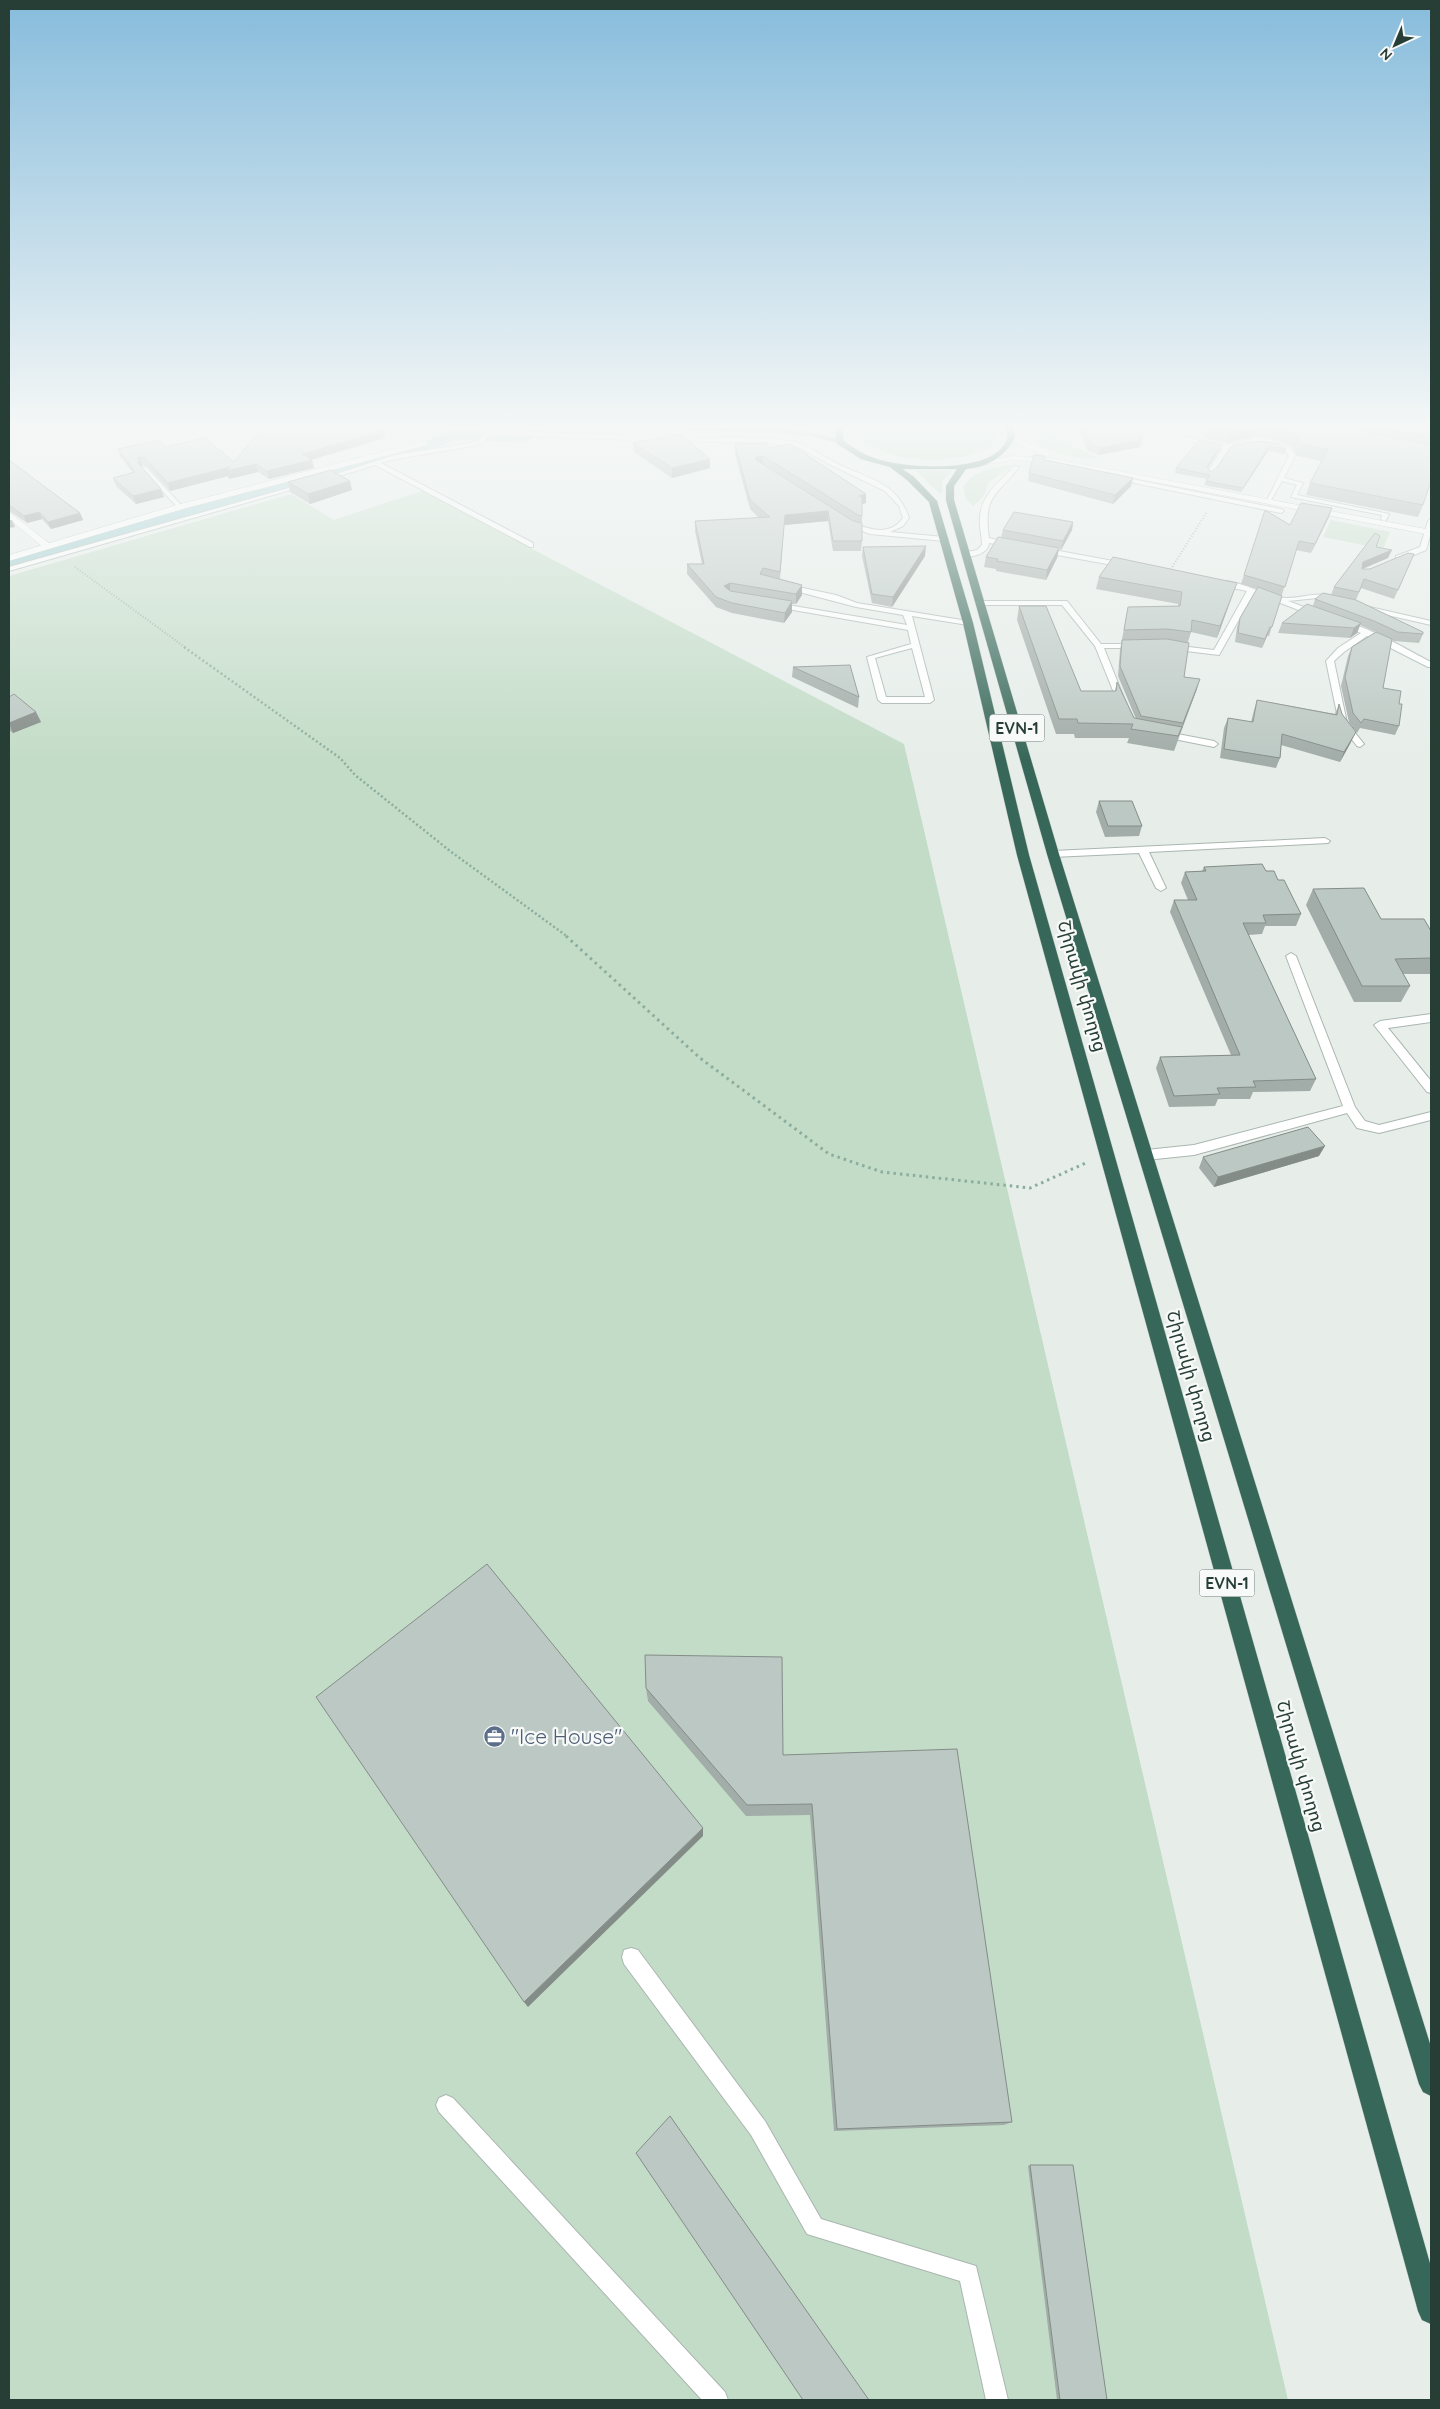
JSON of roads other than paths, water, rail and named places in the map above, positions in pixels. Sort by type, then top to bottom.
[{"type":"highway","name":"Շիրակի փողոց","points":[[961,536],[1053,854],[1431,2084]]},
{"type":"highway","name":"Շիրակի փողոց","points":[[944,539],[968,623],[1023,855],[1431,2311]]},
{"type":"street","points":[[35,536],[47,546]]},
{"type":"street","points":[[9,558],[47,546],[98,536]]},
{"type":"lane","points":[[9,569],[87,546],[103,536]]},
{"type":"lane","points":[[514,536],[530,545]]},
{"type":"lane","points":[[917,536],[944,539]]},
{"type":"lane","points":[[966,555],[979,552],[986,546],[986,536]]},
{"type":"lane","points":[[1389,562],[1423,548],[1427,536]]},
{"type":"lane","points":[[986,540],[1023,546]]},
{"type":"lane","points":[[1032,548],[1168,573]]},
{"type":"lane","points":[[1215,582],[1252,590],[1325,617]]},
{"type":"lane","points":[[775,584],[833,597],[856,605],[968,623]]},
{"type":"lane","points":[[1164,646],[1216,653],[1252,590]]},
{"type":"lane","points":[[1278,600],[1317,596],[1345,602]]},
{"type":"lane","points":[[768,603],[912,628]]},
{"type":"lane","points":[[980,603],[1064,603],[1100,646],[1125,710]]},
{"type":"lane","points":[[1354,605],[1430,623]]},
{"type":"lane","points":[[907,614],[930,700],[882,700],[870,657],[915,645]]},
{"type":"lane","points":[[1333,621],[1367,633],[1431,665]]},
{"type":"lane","points":[[1360,744],[1343,723],[1330,661],[1341,650],[1367,633]]},
{"type":"lane","points":[[1100,646],[1146,646]]},
{"type":"lane","points":[[1151,732],[1214,744]]},
{"type":"lane","points":[[1053,854],[1325,842]]},
{"type":"lane","points":[[1143,850],[1162,888]]},
{"type":"lane","points":[[1291,956],[1350,1108],[1361,1125],[1379,1129],[1431,1116]]},
{"type":"lane","points":[[1431,1018],[1380,1025],[1431,1089]]},
{"type":"lane","points":[[1419,1074],[1431,1072]]},
{"type":"lane","points":[[1146,1155],[1194,1150],[1350,1108]]},
{"type":"lane","points":[[631,1957],[758,2128],[814,2227],[969,2273],[997,2400]]},
{"type":"lane","points":[[446,2105],[717,2400]]},
{"type":"waterway","points":[[9,564],[100,536]]},
{"type":"place","name":"\"Ice House\"","points":[[495,1737]]}]
